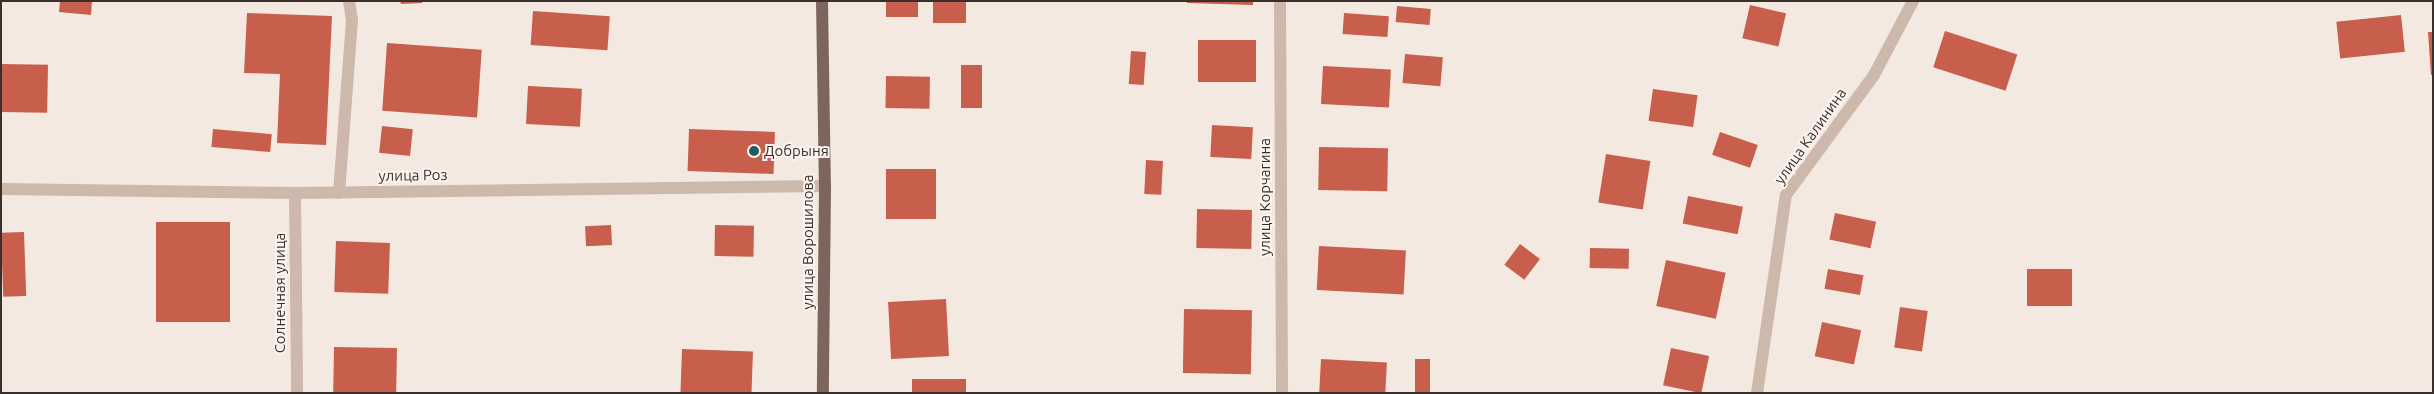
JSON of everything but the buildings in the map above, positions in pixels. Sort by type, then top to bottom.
[{"type":"main road","name":"улица Ворошилова","points":[[822,1],[826,186],[823,393]]},
{"type":"street","points":[[338,192],[352,20],[349,1]]},
{"type":"street","name":"улица Корчагина","points":[[1280,1],[1282,393]]},
{"type":"street","name":"улица Калинина","points":[[1757,393],[1786,195],[1874,75],[1913,1]]},
{"type":"street","name":"улица Роз","points":[[1,189],[296,193],[826,186]]},
{"type":"street","name":"Солнечная улица","points":[[296,193],[297,393]]},
{"type":"place","name":"Добрыня","points":[[754,151]]}]
